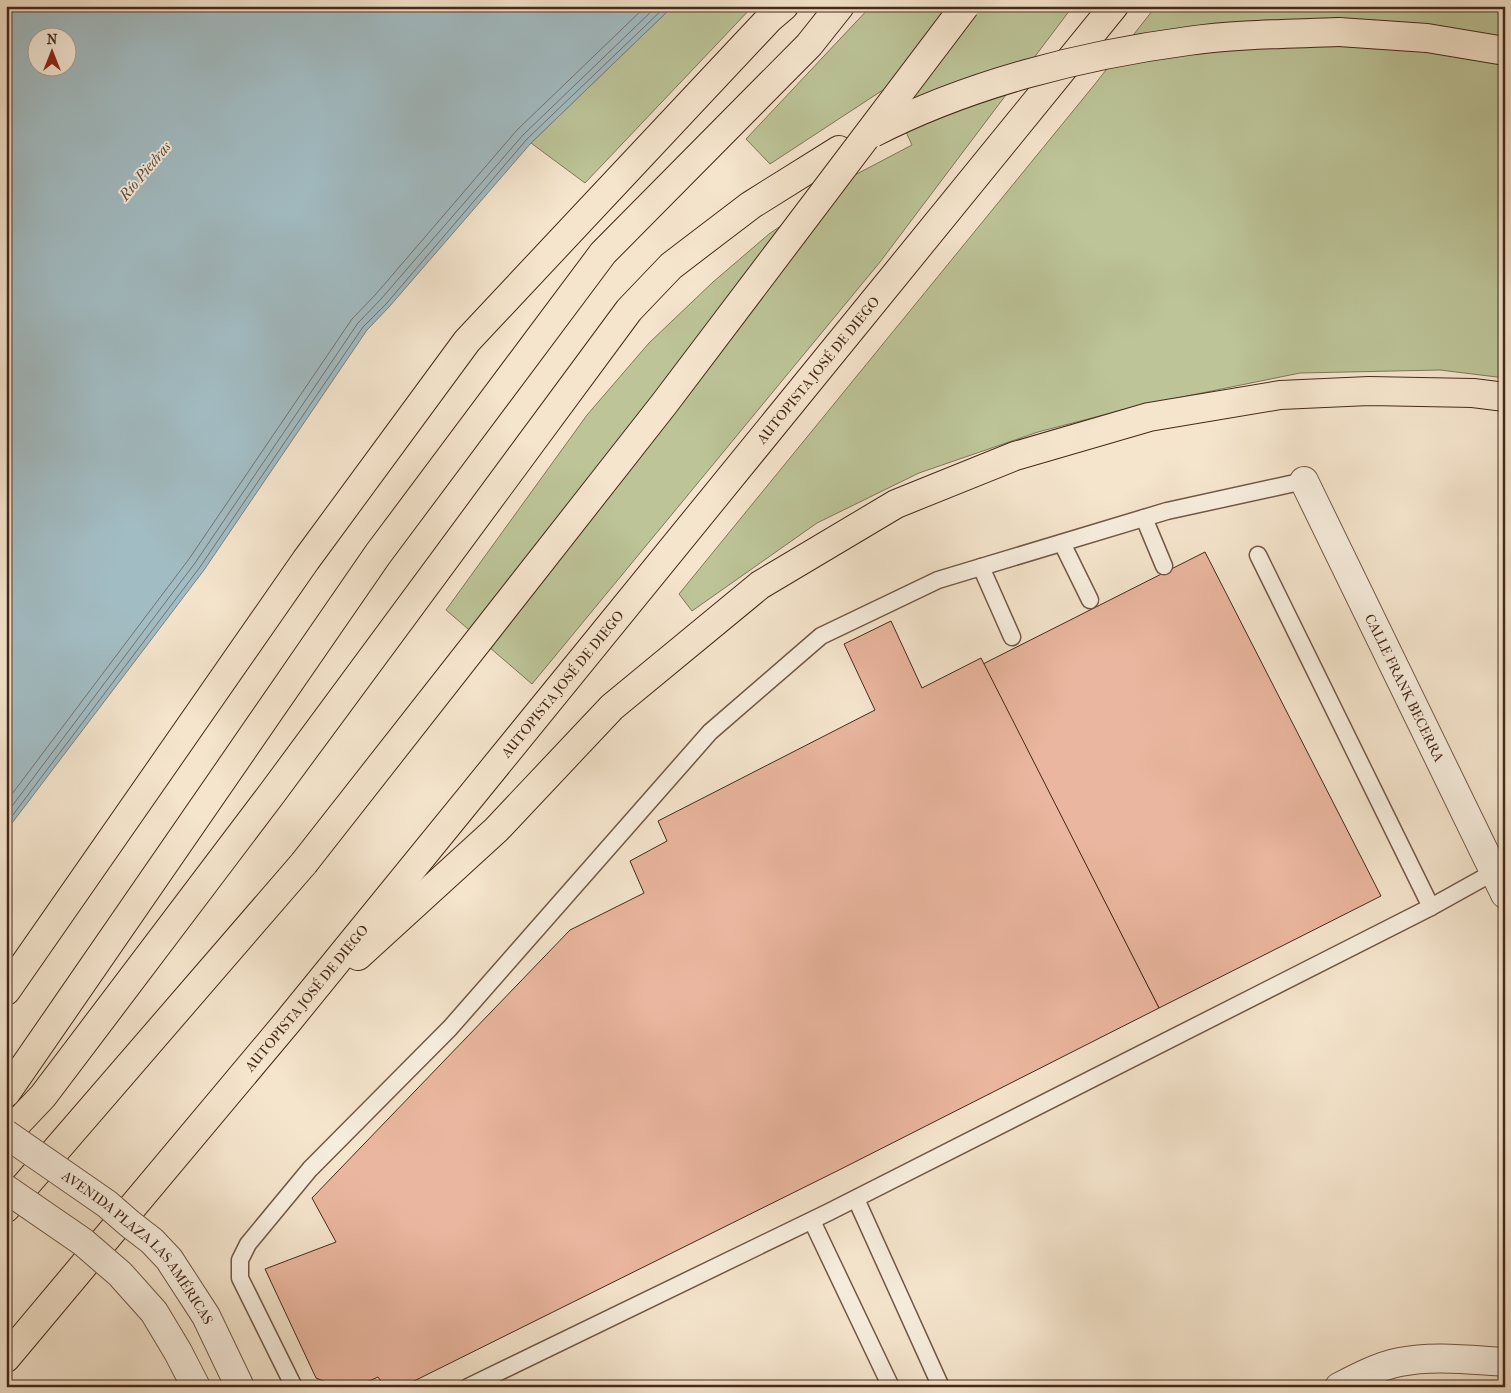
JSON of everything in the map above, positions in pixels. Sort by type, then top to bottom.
[{"type":"highway","points":[[6,991],[306,560],[467,341],[770,18],[784,6]]},
{"type":"highway","points":[[6,1093],[378,554],[603,253],[809,45],[840,6]]},
{"type":"highway","points":[[6,1208],[304,863],[664,404],[965,6]]},
{"type":"highway","name":"AUTOPISTA JOSÉ DE DIEGO","points":[[6,1358],[289,1020],[1114,6]]},
{"type":"highway","points":[[6,1134],[43,1096],[272,792],[629,310],[671,266],[751,204],[839,150],[893,122],[937,103],[1019,76],[1110,53],[1190,40],[1339,32],[1427,38],[1505,51]]},
{"type":"highway","points":[[289,1020],[496,830],[612,707],[760,585],[896,504],[1015,456],[1149,418],[1280,395],[1369,391],[1473,393],[1505,397]]},
{"type":"street","name":"CALLE FRANK BECERRA","points":[[1304,481],[1500,883]]},
{"type":"street","name":"AVENIDA PLAZA LAS AMÉRICAS","points":[[6,1134],[107,1204],[152,1241],[182,1277],[206,1316],[240,1387]]},
{"type":"street","name":"AVENIDA PLAZA LAS AMÉRICAS","points":[[6,1189],[83,1242],[120,1274],[154,1312],[196,1387]]},
{"type":"street","points":[[1339,1387],[1362,1375],[1399,1362],[1441,1358],[1505,1362]]},
{"type":"lane","points":[[294,1387],[240,1278],[240,1260],[248,1244],[310,1169],[450,1028],[710,732],[821,636],[938,580],[1167,511],[1304,481]]},
{"type":"lane","points":[[1144,518],[1164,566]]},
{"type":"lane","points":[[1062,543],[1090,600]]},
{"type":"lane","points":[[1258,555],[1432,907]]},
{"type":"lane","points":[[981,567],[1012,637]]},
{"type":"lane","points":[[468,1387],[812,1221],[1432,907],[1500,883]]},
{"type":"lane","points":[[856,1199],[942,1387]]},
{"type":"lane","points":[[812,1221],[891,1387]]},
{"type":"green space","points":[[673,6],[753,6],[585,183],[531,143]]},
{"type":"green space","points":[[871,6],[1073,6],[880,262],[532,684],[446,610],[587,415],[649,343],[713,282],[769,234],[851,177],[912,145],[886,88],[770,164],[746,139]]},
{"type":"green space","points":[[1156,6],[1505,6],[1505,378],[1440,370],[1300,373],[1138,406],[1038,432],[919,473],[817,523],[692,611],[679,594],[1095,84]]},
{"type":"water","name":"Río Piedras","points":[[6,6],[673,6],[531,143],[367,330],[204,570],[6,831]]},
{"type":"building","points":[[1205,552],[1381,896],[1159,1008],[983,664]]},
{"type":"building","points":[[891,621],[922,688],[981,658],[1159,1008],[841,1169],[402,1387],[385,1387],[378,1377],[356,1387],[338,1387],[316,1378],[265,1269],[336,1242],[312,1198],[570,930],[644,893],[630,861],[667,841],[658,821],[875,710],[844,644]]}]
